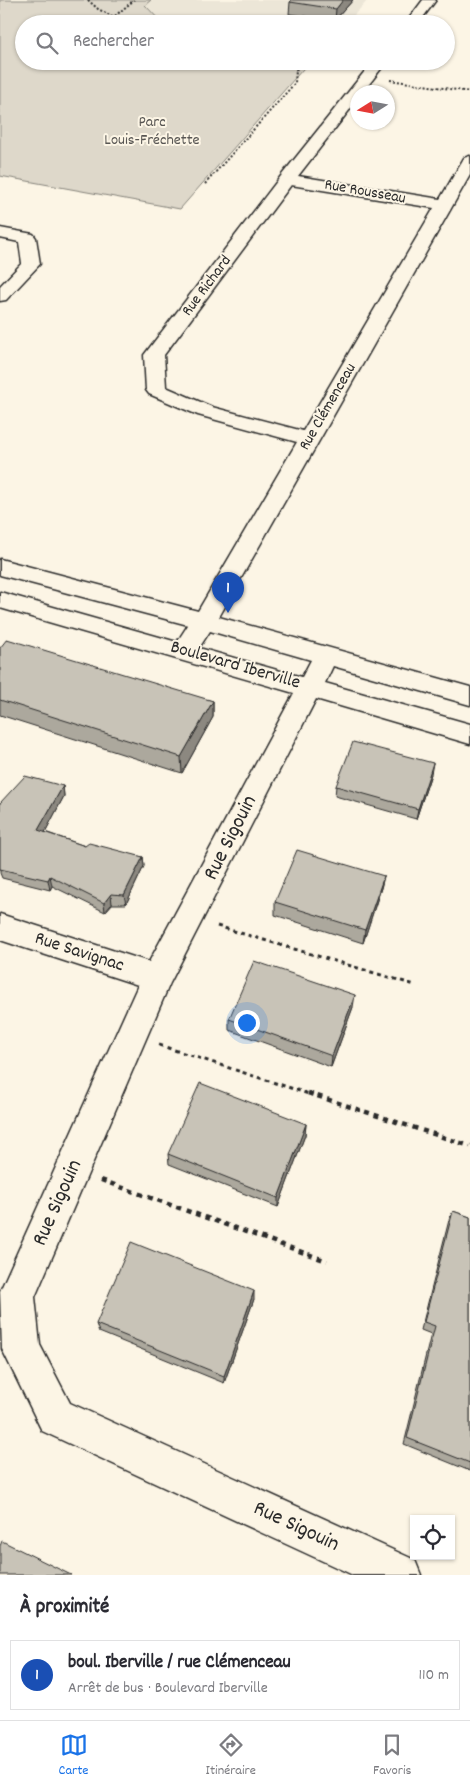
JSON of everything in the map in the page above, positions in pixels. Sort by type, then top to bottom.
[{"type":"street","points":[[418,15],[430,0]]},
{"type":"street","name":"Rue Richard","points":[[309,440],[206,411],[156,390],[154,355],[373,70]]},
{"type":"street","name":"Rue Clémenceau","points":[[184,651],[204,621],[451,202],[470,161]]},
{"type":"street","name":"Rue Rousseau","points":[[288,179],[451,202]]},
{"type":"street","points":[[0,233],[27,238],[31,264],[0,296]]},
{"type":"street","name":"Boulevard Iberville","points":[[0,567],[204,621],[470,696]]},
{"type":"street","name":"Boulevard Iberville","points":[[0,600],[470,734]]},
{"type":"street","name":"Rue Sigouin","points":[[326,656],[158,978],[16,1297],[21,1349],[56,1417],[400,1575]]},
{"type":"street","name":"Rue Savignac","points":[[0,927],[158,978]]},
{"type":"path","points":[[88,0],[98,9],[113,15]]},
{"type":"path","points":[[116,15],[134,0]]},
{"type":"path","points":[[205,184],[295,84],[296,70]]},
{"type":"path","points":[[373,70],[470,92]]},
{"type":"path","points":[[190,918],[415,985]]},
{"type":"path","points":[[132,1036],[470,1146]]},
{"type":"path","points":[[73,1170],[327,1261]]},
{"type":"shaded area","points":[[151,0],[368,0],[354,15],[154,15],[145,5]]},
{"type":"green space","name":"Parc Louis-Fréchette","points":[[0,0],[151,0],[145,5],[154,15],[15,15],[15,70],[302,70],[180,209],[0,176]]},
{"type":"building","points":[[292,0],[343,0],[336,9],[290,2]]},
{"type":"building","points":[[7,639],[213,701],[181,757],[0,700],[0,648]]},
{"type":"building","points":[[353,742],[433,763],[418,809],[336,786]]},
{"type":"building","points":[[25,776],[63,786],[38,830],[85,846],[89,843],[143,857],[124,895],[111,894],[104,903],[50,876],[48,880],[0,869],[0,803]]},
{"type":"building","points":[[297,850],[384,876],[365,930],[275,902]]},
{"type":"building","points":[[254,961],[355,995],[332,1056],[229,1019]]},
{"type":"building","points":[[200,1083],[306,1124],[278,1198],[168,1154]]},
{"type":"building","points":[[453,1211],[470,1217],[470,1463],[407,1438],[435,1326],[424,1322]]},
{"type":"building","points":[[131,1242],[254,1291],[224,1376],[96,1324]]},
{"type":"building","points":[[2,1541],[71,1575],[0,1575],[0,1546]]},
{"type":"place","name":"boul. Iberville / rue Clémenceau","points":[[228,613]]}]
